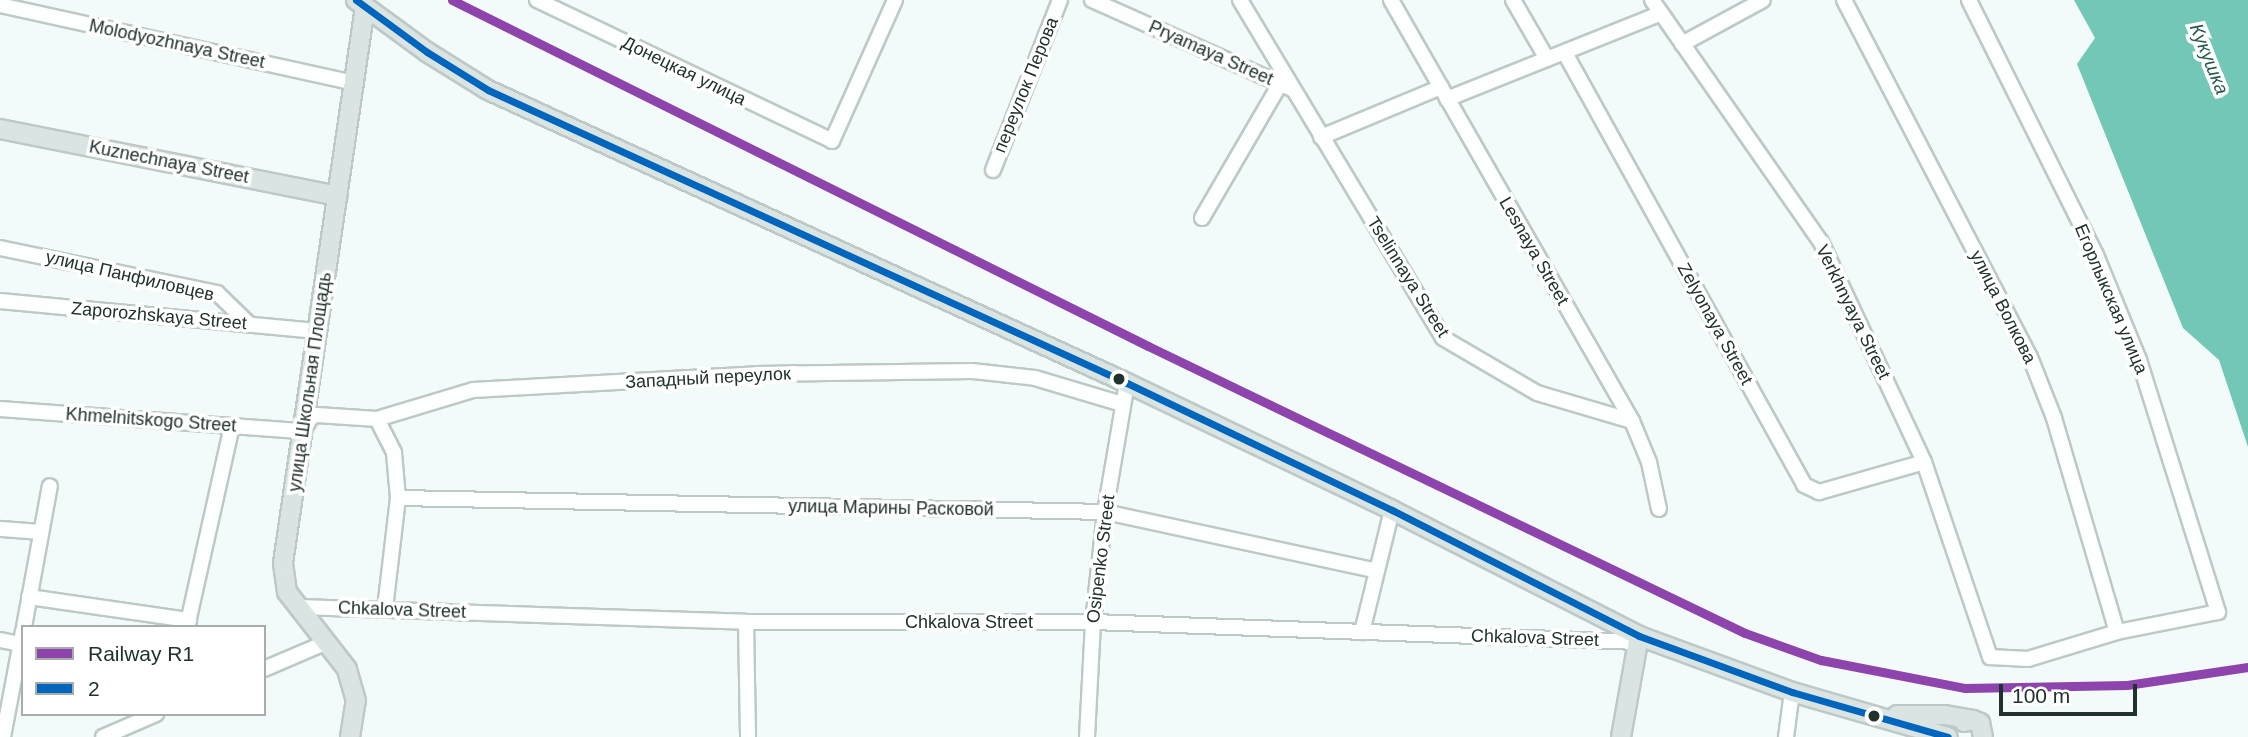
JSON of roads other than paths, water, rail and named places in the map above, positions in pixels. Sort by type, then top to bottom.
[{"type":"main road","name":"улица Школьная Площадь","points":[[350,737],[356,701],[347,669],[287,592],[283,563],[354,83],[360,3]]},
{"type":"main road","points":[[360,3],[488,90],[1127,383],[1392,510],[1639,639],[1792,692],[1948,737]]},
{"type":"main road","name":"Kuznechnaya Street","points":[[0,128],[337,196]]},
{"type":"main road","points":[[1621,737],[1639,639]]},
{"type":"main road","points":[[1858,710],[1982,729]]},
{"type":"main road","points":[[1959,737],[1961,724],[1982,729]]},
{"type":"street","name":"Донецкая улица","points":[[537,0],[832,141],[895,0]]},
{"type":"street","name":"переулок Перова","points":[[993,170],[1060,0]]},
{"type":"street","name":"Pryamaya Street","points":[[1091,0],[1285,83]]},
{"type":"street","name":"Tselinnaya Street","points":[[1240,0],[1285,83],[1321,137],[1443,338],[1537,393],[1632,421]]},
{"type":"street","name":"Lesnaya Street","points":[[1391,0],[1632,421],[1649,462],[1659,509]]},
{"type":"street","points":[[1513,0],[1547,59]]},
{"type":"street","name":"Verkhnyaya Street","points":[[1652,0],[1821,242],[1924,461],[1990,657],[2028,659],[2117,632]]},
{"type":"street","points":[[1682,44],[1763,0]]},
{"type":"street","name":"улица Волкова","points":[[1844,0],[2030,358],[2054,418],[2117,632]]},
{"type":"street","name":"Егорлыкская улица","points":[[1969,0],[2095,255],[2134,348],[2218,612],[2117,632]]},
{"type":"street","name":"Molodyozhnaya Street","points":[[0,5],[354,83]]},
{"type":"street","points":[[1321,137],[1564,53],[1660,15]]},
{"type":"street","name":"Zelyonaya Street","points":[[1564,53],[1804,485],[1819,492],[1924,461]]},
{"type":"street","points":[[1202,218],[1285,83]]},
{"type":"street","name":"улица Панфиловцев","points":[[0,248],[217,293],[249,324]]},
{"type":"street","name":"Zaporozhskaya Street","points":[[0,301],[317,331]]},
{"type":"street","name":"Западный переулок","points":[[303,431],[311,417],[317,415],[377,419],[472,390],[757,374],[1006,373],[1035,378],[1122,404]]},
{"type":"street","name":"Osipenko Street","points":[[1087,737],[1093,622],[1105,512],[1127,383]]},
{"type":"street","name":"Khmelnitskogo Street","points":[[0,409],[303,431]]},
{"type":"street","points":[[377,419],[394,453],[398,498],[385,608]]},
{"type":"street","points":[[29,597],[188,623],[232,426]]},
{"type":"street","points":[[24,625],[50,486]]},
{"type":"street","name":"улица Марины Расковой","points":[[398,498],[1105,512],[1377,571]]},
{"type":"street","points":[[1362,632],[1392,510]]},
{"type":"street","points":[[0,528],[41,532]]},
{"type":"street","name":"Chkalova Street","points":[[299,607],[746,622],[1093,622],[1639,639]]},
{"type":"street","points":[[746,622],[748,737]]},
{"type":"street","points":[[0,640],[21,634]]},
{"type":"street","points":[[3,737],[21,639]]},
{"type":"street","points":[[266,668],[327,642]]},
{"type":"street","points":[[1786,737],[1792,692]]},
{"type":"street","points":[[103,737],[151,716]]},
{"type":"water","name":"Кукушка","points":[[2074,0],[2248,0],[2248,447],[2219,360],[2183,328],[2077,64],[2095,38]]},
{"type":"rail line","name":"R1","points":[[452,0],[1148,346],[1745,633],[1821,660],[1965,688],[2127,685],[2248,667]]}]
